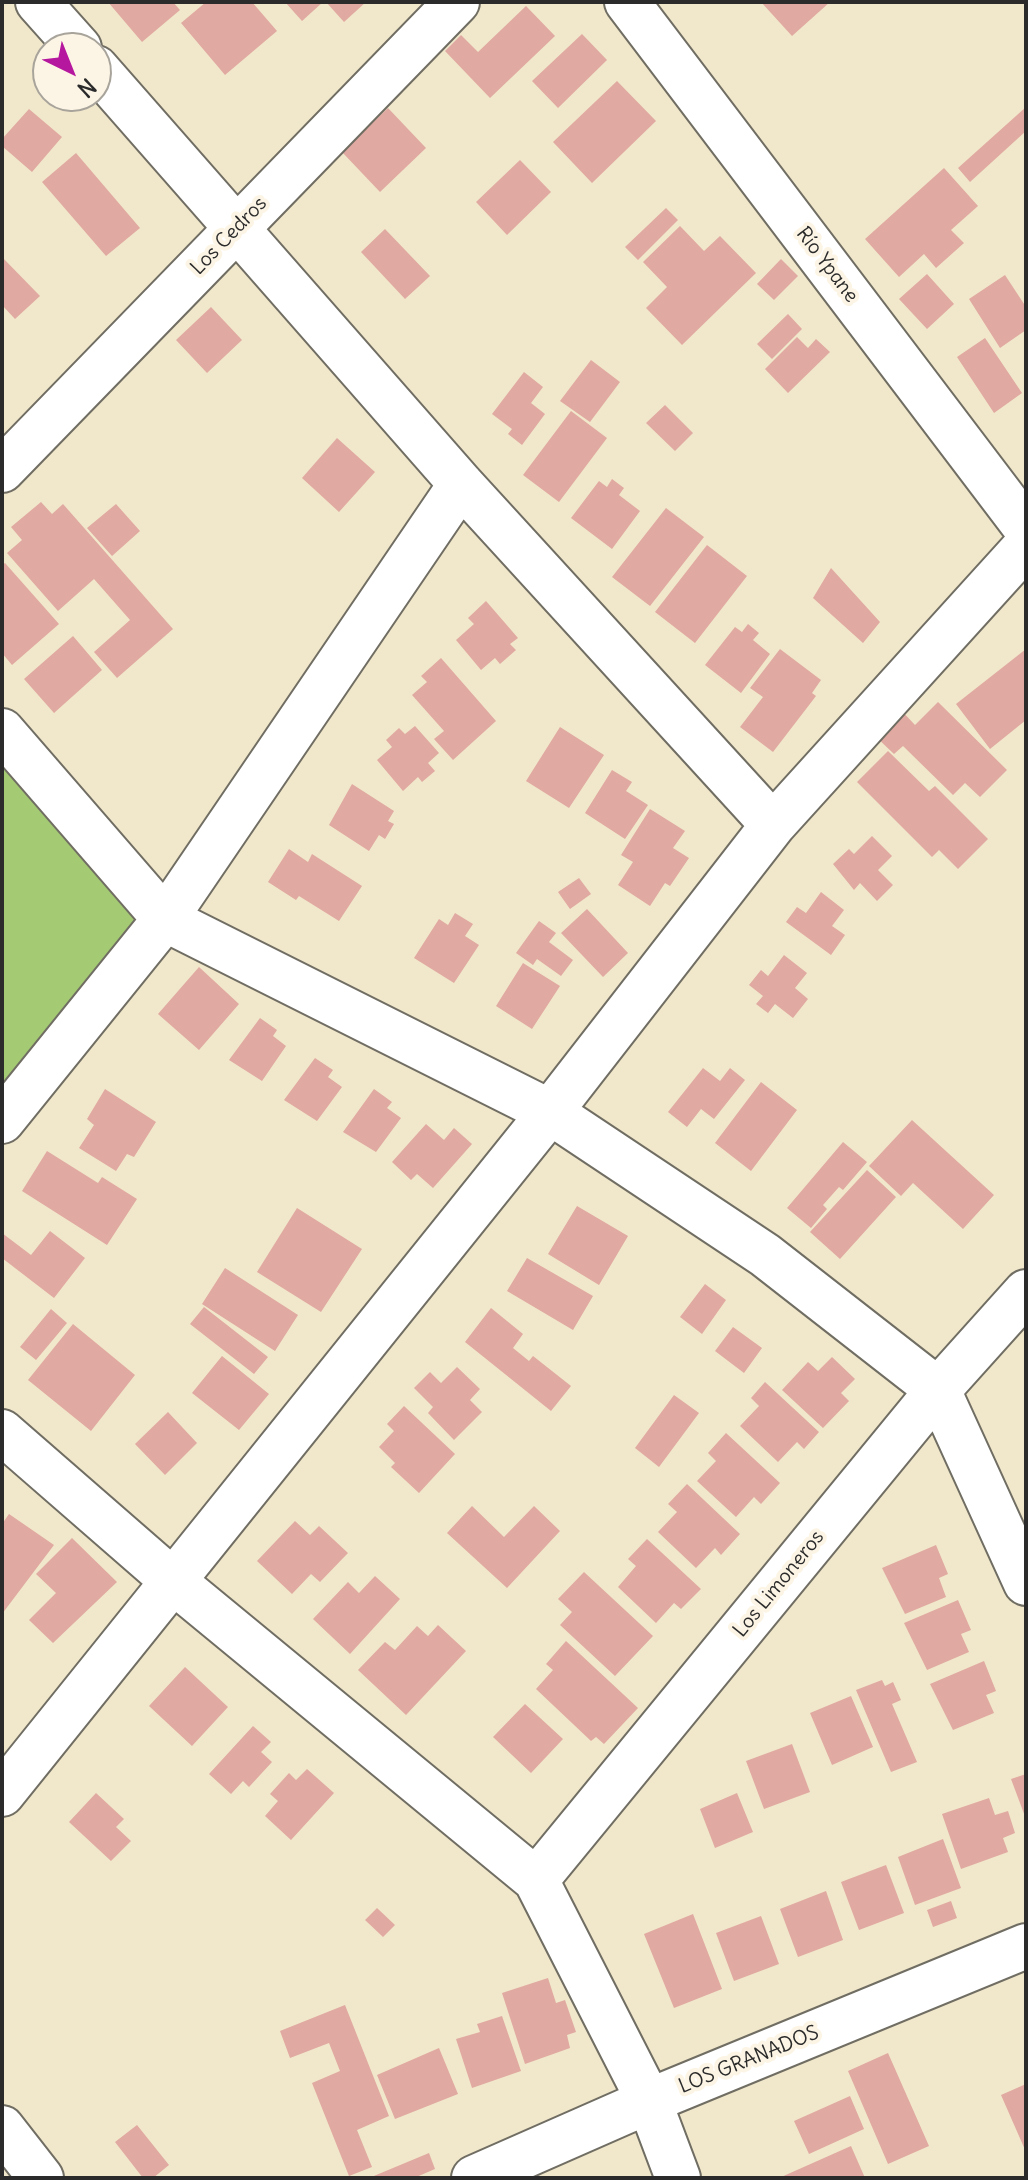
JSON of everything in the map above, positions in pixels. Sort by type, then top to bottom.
[{"type":"street","points":[[38,2],[65,32]]},
{"type":"street","name":"Los Cedros","points":[[2,470],[457,2]]},
{"type":"street","name":"Río Ypane","points":[[627,2],[1026,528]]},
{"type":"street","points":[[112,86],[461,484],[773,825]]},
{"type":"street","points":[[2,1121],[165,919],[461,484]]},
{"type":"street","points":[[2,1794],[550,1112],[773,825],[1026,546]]},
{"type":"street","points":[[2,731],[165,919],[550,1112],[765,1255],[938,1390],[1026,1583]]},
{"type":"street","name":"Los Limoneros","points":[[536,1880],[938,1390],[1026,1292]]},
{"type":"street","points":[[2,1432],[173,1581],[536,1880],[649,2101],[678,2178]]},
{"type":"street","name":"LOS GRANADOS","points":[[474,2178],[649,2101],[1026,1946]]},
{"type":"street","points":[[2,2128],[41,2178]]},
{"type":"green space","points":[[2,709],[167,895],[2,1090]]},
{"type":"building","points":[[108,2],[173,2],[180,10],[142,42]]},
{"type":"building","points":[[206,2],[252,2],[277,31],[225,75],[181,23]]},
{"type":"building","points":[[285,2],[323,2],[302,21]]},
{"type":"building","points":[[326,2],[366,2],[344,22]]},
{"type":"building","points":[[761,2],[830,2],[792,36]]},
{"type":"building","points":[[526,6],[555,36],[490,98],[445,51],[461,35],[478,52]]},
{"type":"building","points":[[582,34],[607,60],[558,108],[532,81]]},
{"type":"building","points":[[617,81],[656,121],[592,183],[553,142]]},
{"type":"building","points":[[1026,107],[1026,131],[970,182],[958,168]]},
{"type":"building","points":[[388,108],[426,148],[380,192],[342,152]]},
{"type":"building","points":[[29,109],[62,137],[32,172],[2,146],[2,139]]},
{"type":"building","points":[[76,153],[140,228],[106,256],[42,182]]},
{"type":"building","points":[[520,160],[551,192],[507,235],[476,202]]},
{"type":"building","points":[[944,168],[978,206],[951,230],[964,243],[936,268],[924,254],[899,277],[865,239]]},
{"type":"building","points":[[666,208],[678,220],[638,260],[625,247]]},
{"type":"building","points":[[680,226],[704,251],[720,236],[756,273],[682,345],[646,308],[667,287],[643,262]]},
{"type":"building","points":[[385,229],[430,276],[405,299],[361,252]]},
{"type":"building","points":[[2,257],[40,296],[15,319],[2,305]]},
{"type":"building","points":[[781,259],[798,276],[774,300],[757,284]]},
{"type":"building","points":[[927,274],[954,304],[927,329],[899,299]]},
{"type":"building","points":[[1005,275],[1026,307],[1026,330],[1000,348],[969,299]]},
{"type":"building","points":[[211,307],[242,340],[207,373],[176,340]]},
{"type":"building","points":[[788,314],[802,329],[772,359],[757,344]]},
{"type":"building","points":[[797,337],[808,348],[816,339],[830,352],[788,393],[765,369]]},
{"type":"building","points":[[985,338],[1022,393],[994,413],[957,357]]},
{"type":"building","points":[[591,360],[620,382],[590,422],[560,401]]},
{"type":"building","points":[[524,372],[543,387],[531,403],[545,414],[522,445],[508,434],[512,429],[492,414]]},
{"type":"building","points":[[665,405],[693,433],[675,451],[646,423]]},
{"type":"building","points":[[571,411],[607,438],[559,502],[523,475]]},
{"type":"building","points":[[337,438],[375,472],[339,512],[302,478]]},
{"type":"building","points":[[612,479],[624,488],[619,495],[640,511],[612,549],[571,518],[599,481],[607,487]]},
{"type":"building","points":[[41,502],[52,514],[63,504],[173,629],[117,678],[94,652],[130,620],[94,579],[58,611],[7,553],[22,540],[11,527]]},
{"type":"building","points":[[116,504],[140,531],[112,556],[87,528]]},
{"type":"building","points":[[666,508],[704,537],[650,606],[612,577]]},
{"type":"building","points":[[707,545],[747,576],[695,643],[655,612]]},
{"type":"building","points":[[5,563],[59,624],[12,665],[2,653],[2,565]]},
{"type":"building","points":[[831,568],[880,622],[863,643],[813,598]]},
{"type":"building","points":[[486,601],[518,638],[510,644],[516,650],[500,664],[495,658],[481,670],[456,640],[474,624],[468,618]]},
{"type":"building","points":[[748,624],[759,633],[753,640],[770,654],[741,693],[705,665],[735,627],[742,632]]},
{"type":"building","points":[[73,636],[102,670],[54,713],[24,679]]},
{"type":"building","points":[[780,649],[821,680],[812,693],[816,696],[773,752],[740,727],[763,697],[750,688]]},
{"type":"building","points":[[1026,649],[1026,720],[990,749],[956,704]]},
{"type":"building","points":[[441,658],[496,721],[453,760],[434,739],[444,731],[412,695],[427,682],[421,676]]},
{"type":"building","points":[[938,702],[1007,770],[980,797],[965,783],[953,795],[903,746],[894,754],[873,734],[899,708],[915,725]]},
{"type":"building","points":[[415,726],[439,753],[428,763],[435,771],[422,782],[418,777],[403,791],[377,760],[392,747],[386,740],[399,728],[405,734]]},
{"type":"building","points":[[560,727],[604,755],[569,808],[526,781]]},
{"type":"building","points":[[888,751],[929,791],[935,786],[988,839],[958,869],[939,850],[932,857],[857,782]]},
{"type":"building","points":[[612,770],[632,782],[626,791],[648,805],[625,839],[585,813]]},
{"type":"building","points":[[352,784],[394,811],[388,821],[394,824],[385,839],[379,835],[369,851],[329,825]]},
{"type":"building","points":[[650,809],[685,831],[673,848],[689,858],[670,886],[665,883],[650,906],[618,885],[633,862],[621,855]]},
{"type":"building","points":[[872,836],[892,856],[878,870],[893,885],[877,901],[860,883],[854,890],[833,864],[849,849],[854,854]]},
{"type":"building","points":[[289,849],[308,862],[312,854],[362,886],[339,921],[299,896],[296,900],[268,882]]},
{"type":"building","points":[[579,878],[591,894],[570,909],[558,892]]},
{"type":"building","points":[[821,892],[844,910],[832,926],[845,935],[831,955],[786,922],[797,907],[806,913]]},
{"type":"building","points":[[587,909],[628,953],[603,977],[561,933]]},
{"type":"building","points":[[455,913],[473,924],[465,936],[479,945],[454,983],[414,958],[439,919],[448,925]]},
{"type":"building","points":[[539,921],[556,933],[549,942],[573,960],[561,976],[537,959],[533,965],[516,953]]},
{"type":"building","points":[[784,955],[807,973],[795,988],[808,999],[793,1018],[775,1004],[768,1013],[756,1004],[763,996],[749,985],[761,970],[768,976]]},
{"type":"building","points":[[523,963],[560,986],[532,1029],[496,1006]]},
{"type":"building","points":[[199,967],[239,1004],[199,1050],[158,1014]]},
{"type":"building","points":[[260,1018],[277,1030],[273,1036],[286,1046],[262,1081],[229,1060]]},
{"type":"building","points":[[315,1058],[333,1070],[328,1077],[342,1087],[317,1121],[284,1100]]},
{"type":"building","points":[[703,1068],[720,1081],[730,1068],[745,1080],[714,1119],[701,1109],[687,1127],[668,1112]]},
{"type":"building","points":[[761,1082],[797,1110],[751,1171],[715,1143]]},
{"type":"building","points":[[105,1089],[156,1122],[134,1157],[127,1154],[116,1171],[79,1148],[94,1125],[87,1119]]},
{"type":"building","points":[[374,1089],[392,1102],[387,1108],[401,1118],[376,1152],[343,1132]]},
{"type":"building","points":[[912,1120],[994,1195],[963,1229],[913,1183],[901,1196],[869,1166]]},
{"type":"building","points":[[426,1124],[444,1140],[454,1128],[472,1144],[433,1188],[417,1174],[411,1180],[392,1162]]},
{"type":"building","points":[[843,1142],[867,1162],[843,1190],[839,1187],[823,1205],[827,1209],[811,1228],[787,1208]]},
{"type":"building","points":[[47,1151],[98,1183],[102,1177],[137,1199],[107,1245],[22,1191]]},
{"type":"building","points":[[867,1170],[896,1197],[840,1259],[810,1232]]},
{"type":"building","points":[[577,1206],[628,1236],[599,1285],[548,1254]]},
{"type":"building","points":[[297,1208],[362,1249],[321,1312],[257,1272]]},
{"type":"building","points":[[50,1231],[85,1258],[54,1298],[2,1258],[2,1233],[31,1255]]},
{"type":"building","points":[[527,1258],[593,1296],[573,1330],[507,1291]]},
{"type":"building","points":[[225,1268],[298,1315],[275,1351],[202,1304]]},
{"type":"building","points":[[705,1284],[726,1300],[702,1334],[680,1317]]},
{"type":"building","points":[[204,1307],[268,1357],[254,1374],[190,1324]]},
{"type":"building","points":[[491,1308],[523,1334],[513,1348],[529,1361],[533,1356],[571,1386],[551,1411],[465,1342]]},
{"type":"building","points":[[51,1309],[67,1323],[36,1360],[20,1347]]},
{"type":"building","points":[[73,1324],[135,1375],[91,1431],[28,1380]]},
{"type":"building","points":[[733,1327],[762,1348],[744,1373],[715,1351]]},
{"type":"building","points":[[222,1356],[269,1394],[239,1430],[192,1393]]},
{"type":"building","points":[[832,1357],[855,1379],[841,1393],[849,1401],[823,1428],[782,1390],[808,1362],[818,1371]]},
{"type":"building","points":[[457,1367],[480,1389],[470,1400],[482,1412],[454,1440],[428,1413],[433,1407],[414,1388],[430,1372],[441,1383]]},
{"type":"building","points":[[765,1382],[819,1432],[804,1449],[797,1442],[778,1462],[740,1426],[759,1406],[751,1398]]},
{"type":"building","points":[[674,1395],[699,1413],[659,1467],[635,1448]]},
{"type":"building","points":[[404,1406],[455,1454],[419,1493],[391,1467],[395,1463],[379,1447],[394,1431],[387,1424]]},
{"type":"building","points":[[168,1412],[197,1443],[165,1475],[135,1444]]},
{"type":"building","points":[[726,1433],[780,1483],[761,1504],[754,1497],[736,1517],[697,1481],[716,1461],[708,1453]]},
{"type":"building","points":[[687,1484],[740,1534],[721,1555],[715,1548],[696,1568],[658,1532],[677,1512],[668,1504]]},
{"type":"building","points":[[472,1506],[504,1537],[534,1506],[560,1531],[507,1588],[447,1533]]},
{"type":"building","points":[[9,1514],[54,1545],[2,1614],[2,1524]]},
{"type":"building","points":[[295,1521],[310,1535],[319,1526],[348,1553],[320,1582],[311,1574],[292,1594],[257,1561]]},
{"type":"building","points":[[72,1538],[117,1582],[53,1643],[29,1620],[56,1593],[36,1574]]},
{"type":"building","points":[[647,1539],[701,1589],[681,1609],[674,1603],[656,1623],[618,1587],[636,1566],[628,1559]]},
{"type":"building","points":[[936,1545],[948,1574],[939,1578],[946,1597],[905,1614],[882,1568]]},
{"type":"building","points":[[584,1572],[653,1636],[615,1676],[560,1625],[572,1612],[558,1599]]},
{"type":"building","points":[[375,1576],[400,1599],[350,1654],[313,1619],[348,1582],[359,1593]]},
{"type":"building","points":[[958,1600],[971,1630],[961,1634],[969,1652],[927,1670],[904,1623]]},
{"type":"building","points":[[438,1625],[466,1651],[406,1715],[358,1670],[385,1642],[395,1650],[417,1626],[428,1636]]},
{"type":"building","points":[[566,1641],[638,1708],[604,1744],[596,1737],[591,1741],[536,1689],[553,1670],[546,1664]]},
{"type":"building","points":[[984,1661],[996,1691],[986,1695],[994,1713],[953,1730],[930,1684]]},
{"type":"building","points":[[185,1667],[228,1707],[192,1746],[149,1706]]},
{"type":"building","points":[[882,1680],[885,1686],[893,1682],[901,1700],[892,1704],[917,1762],[891,1772],[856,1690]]},
{"type":"building","points":[[851,1696],[873,1747],[832,1765],[810,1713]]},
{"type":"building","points":[[525,1704],[563,1739],[531,1773],[493,1737]]},
{"type":"building","points":[[253,1726],[271,1742],[261,1752],[272,1762],[249,1787],[243,1781],[231,1794],[209,1774]]},
{"type":"building","points":[[792,1744],[810,1792],[764,1809],[746,1761]]},
{"type":"building","points":[[307,1769],[334,1793],[291,1840],[265,1816],[278,1801],[270,1794],[289,1773],[296,1780]]},
{"type":"building","points":[[1026,1774],[1026,1819],[1011,1779]]},
{"type":"building","points":[[96,1793],[124,1819],[116,1827],[131,1841],[111,1861],[69,1822]]},
{"type":"building","points":[[737,1793],[753,1832],[715,1848],[700,1809]]},
{"type":"building","points":[[989,1798],[995,1815],[1008,1811],[1015,1833],[1003,1838],[1008,1852],[961,1869],[942,1814]]},
{"type":"building","points":[[943,1839],[961,1888],[915,1905],[898,1857]]},
{"type":"building","points":[[886,1865],[904,1913],[859,1930],[841,1882]]},
{"type":"building","points":[[826,1891],[843,1940],[798,1957],[780,1909]]},
{"type":"building","points":[[951,1901],[957,1918],[933,1927],[927,1910]]},
{"type":"building","points":[[377,1908],[395,1925],[383,1937],[365,1920]]},
{"type":"building","points":[[693,1914],[722,1989],[674,2008],[644,1934]]},
{"type":"building","points":[[761,1916],[779,1964],[734,1981],[716,1933]]},
{"type":"building","points":[[548,1978],[556,2003],[565,2000],[576,2032],[567,2035],[570,2048],[525,2064],[502,1993]]},
{"type":"building","points":[[345,2005],[389,2116],[357,2130],[372,2167],[349,2176],[312,2083],[340,2071],[329,2043],[290,2058],[280,2031]]},
{"type":"building","points":[[502,2016],[521,2071],[472,2088],[456,2039],[480,2032],[477,2024]]},
{"type":"building","points":[[439,2048],[458,2094],[395,2119],[377,2075]]},
{"type":"building","points":[[888,2053],[929,2146],[888,2164],[848,2071]]},
{"type":"building","points":[[1026,2084],[1026,2152],[1001,2095]]},
{"type":"building","points":[[850,2096],[864,2129],[809,2154],[794,2121]]},
{"type":"building","points":[[137,2125],[169,2165],[153,2178],[143,2178],[115,2142]]},
{"type":"building","points":[[851,2146],[865,2178],[779,2178]]},
{"type":"building","points":[[429,2153],[435,2169],[414,2178],[369,2178]]}]
